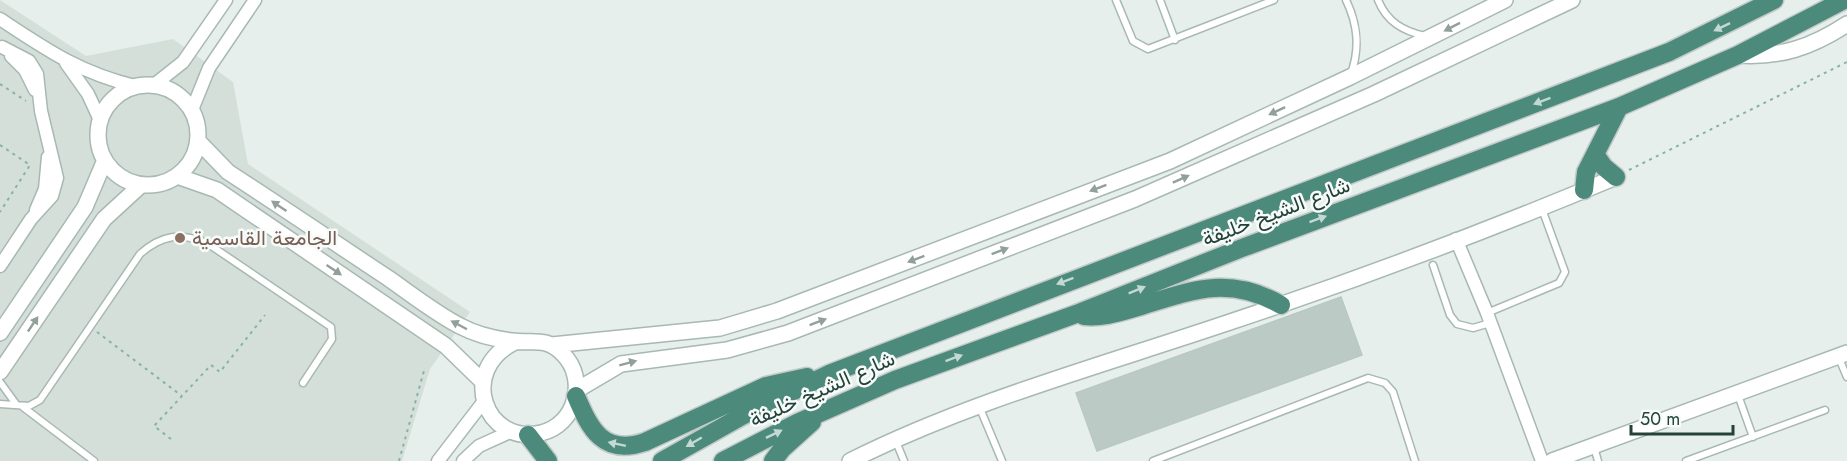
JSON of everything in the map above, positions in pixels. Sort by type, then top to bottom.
[{"type":"highway","name":"شارع الشيخ خليفة","points":[[662,461],[741,416],[829,374],[1669,52],[1774,0]]},
{"type":"highway","name":"شارع الشيخ خليفة","points":[[723,461],[827,409],[895,380],[1076,314],[1242,248],[1619,107],[1738,55],[1844,0]]},
{"type":"highway","points":[[1584,190],[1585,177],[1619,107]]},
{"type":"highway","points":[[1595,154],[1604,167],[1616,177]]},
{"type":"highway","points":[[1076,314],[1107,315],[1192,290],[1216,286],[1248,290],[1281,305]]},
{"type":"highway","points":[[577,393],[593,430],[608,442],[626,446],[645,442],[766,386],[829,374]]},
{"type":"highway","points":[[773,461],[782,449],[827,409]]},
{"type":"highway","points":[[520,433],[548,461]]},
{"type":"street","points":[[154,85],[183,62],[226,0]]},
{"type":"street","points":[[192,110],[209,68],[255,0]]},
{"type":"street","points":[[520,433],[490,414],[484,401],[482,381],[493,356],[515,342],[528,340],[552,345],[720,328],[758,318],[1170,161],[1432,38],[1504,0]]},
{"type":"street","points":[[1520,25],[1553,0]]},
{"type":"street","points":[[464,461],[479,446],[520,433],[554,428],[565,420],[577,393],[621,364],[727,350],[788,333],[1135,199],[1374,94],[1572,0]]},
{"type":"street","points":[[0,19],[63,60],[106,78],[135,86],[154,85],[176,93],[192,110],[198,141],[194,155],[177,176],[160,184],[141,185],[120,177],[105,160],[99,148],[100,120],[110,102],[135,86]]},
{"type":"street","points":[[1738,55],[1765,56],[1792,51],[1818,42],[1847,24]]},
{"type":"street","points":[[0,266],[32,219],[52,196],[56,185],[56,170],[48,146],[40,107],[39,81],[34,67],[22,56],[1,47]]},
{"type":"street","points":[[63,60],[81,82],[100,120]]},
{"type":"street","points":[[198,141],[228,172],[460,326],[515,342]]},
{"type":"street","points":[[0,333],[85,207],[105,160]]},
{"type":"street","points":[[1135,199],[1129,196],[1130,187],[1170,161]]},
{"type":"street","points":[[177,176],[217,190],[446,346],[482,381]]},
{"type":"street","points":[[850,461],[895,438],[978,406],[1281,305],[1542,208],[1616,177]]},
{"type":"street","points":[[0,372],[104,219],[141,185]]},
{"type":"street","points":[[1456,239],[1489,318],[1542,461]]},
{"type":"street","points":[[552,345],[571,364],[577,393]]},
{"type":"street","points":[[1552,461],[1596,453],[1737,393],[1843,354]]},
{"type":"street","points":[[438,461],[484,401]]},
{"type":"lane","points":[[1116,0],[1130,36],[1138,46],[1154,49],[1274,0]]},
{"type":"lane","points":[[1160,0],[1175,40]]},
{"type":"lane","points":[[1346,0],[1352,13],[1357,37],[1350,77]]},
{"type":"lane","points":[[1378,0],[1384,13],[1404,30],[1432,38]]},
{"type":"lane","points":[[1433,265],[1450,315],[1457,324],[1473,328],[1564,279],[1565,272],[1542,208]]},
{"type":"lane","points":[[0,404],[35,405],[140,254],[151,244],[179,235],[194,237],[207,243],[331,327],[332,339],[303,382]]},
{"type":"lane","points":[[1843,354],[1847,377]]},
{"type":"lane","points":[[1153,461],[1368,378],[1380,380],[1393,392],[1415,461]]},
{"type":"lane","points":[[0,382],[19,405],[94,461]]},
{"type":"lane","points":[[1737,393],[1753,437]]},
{"type":"lane","points":[[978,406],[1002,461]]},
{"type":"lane","points":[[1686,461],[1826,410]]},
{"type":"lane","points":[[895,438],[904,461]]},
{"type":"path","points":[[1616,177],[1847,62]]},
{"type":"path","points":[[0,84],[40,107]]},
{"type":"path","points":[[0,145],[30,165],[0,212]]},
{"type":"path","points":[[171,439],[154,426],[211,365],[220,372],[265,315]]},
{"type":"path","points":[[90,327],[182,396]]},
{"type":"path","points":[[399,461],[425,367]]},
{"type":"shaded area","name":"الجامعة القاسمية","points":[[0,0],[86,56],[173,39],[233,82],[248,164],[470,312],[430,369],[402,461],[0,461]]},
{"type":"building","points":[[1341,297],[1362,355],[1097,451],[1076,393]]},
{"type":"place","name":"الجامعة القاسمية","points":[[180,238]]}]
